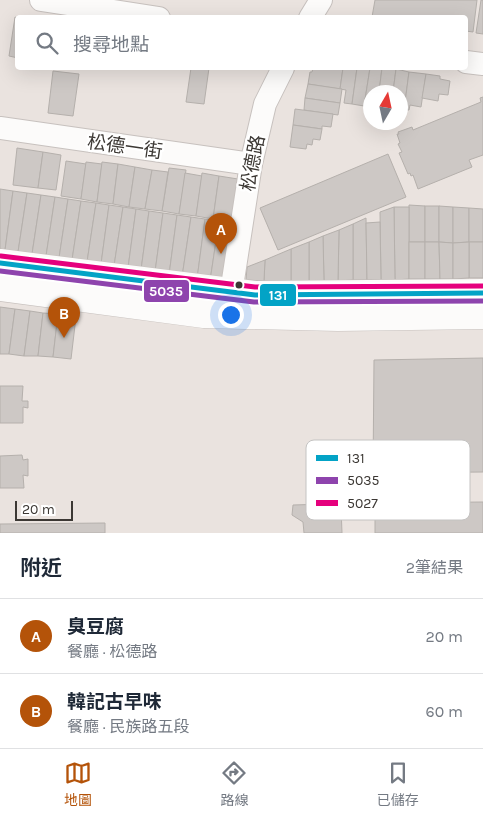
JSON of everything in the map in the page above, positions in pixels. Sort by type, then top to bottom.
[{"type":"main road","points":[[0,263],[255,295],[483,293]]},
{"type":"main road","points":[[0,287],[204,314],[338,317],[483,315]]},
{"type":"street","points":[[41,0],[139,15]]},
{"type":"street","points":[[312,15],[321,0]]},
{"type":"street","points":[[468,62],[483,64]]},
{"type":"street","name":"松德路","points":[[232,293],[251,164],[265,104],[282,70]]},
{"type":"street","name":"松德一街","points":[[0,128],[251,164]]},
{"type":"building","points":[[375,0],[477,0],[473,32],[468,31],[468,15],[372,15]]},
{"type":"building","points":[[481,0],[483,0],[483,34],[476,33]]},
{"type":"building","points":[[15,17],[15,57],[9,56]]},
{"type":"building","points":[[191,70],[209,70],[204,104],[186,102]]},
{"type":"building","points":[[312,70],[343,70],[340,89],[308,84],[310,72]]},
{"type":"building","points":[[343,70],[357,70],[352,104],[344,103],[346,90],[340,89]]},
{"type":"building","points":[[357,70],[370,70],[367,85],[363,85],[363,106],[352,104]]},
{"type":"building","points":[[370,70],[382,70],[380,85],[367,85]]},
{"type":"building","points":[[382,70],[396,70],[394,85],[380,85]]},
{"type":"building","points":[[396,70],[409,72],[407,85],[394,85]]},
{"type":"building","points":[[53,71],[79,74],[73,116],[48,113]]},
{"type":"building","points":[[409,72],[426,74],[421,107],[410,105],[408,110]]},
{"type":"building","points":[[426,74],[440,76],[440,79],[450,81],[448,95],[439,94],[438,101],[422,98]]},
{"type":"building","points":[[308,84],[342,89],[340,103],[305,98]]},
{"type":"building","points":[[483,97],[483,155],[469,160],[472,167],[418,189],[413,175],[408,174],[399,153],[402,152],[398,144],[400,143],[398,132],[412,127],[413,130],[481,102],[480,98]]},
{"type":"building","points":[[305,98],[340,103],[338,115],[304,110]]},
{"type":"building","points":[[295,109],[333,114],[331,127],[322,126],[322,129],[293,125]]},
{"type":"building","points":[[293,125],[322,129],[320,140],[313,139],[312,145],[307,144],[306,149],[290,147]]},
{"type":"building","points":[[17,148],[43,152],[38,188],[13,185]]},
{"type":"building","points":[[43,152],[61,155],[56,190],[38,188]]},
{"type":"building","points":[[388,154],[406,197],[278,250],[260,208]]},
{"type":"building","points":[[66,161],[86,164],[81,199],[61,196]]},
{"type":"building","points":[[86,162],[102,164],[97,202],[81,199]]},
{"type":"building","points":[[102,162],[118,164],[113,204],[97,202]]},
{"type":"building","points":[[118,164],[135,167],[129,207],[113,204]]},
{"type":"building","points":[[135,167],[152,170],[145,209],[129,207]]},
{"type":"building","points":[[169,168],[186,170],[179,214],[162,211]]},
{"type":"building","points":[[152,170],[168,172],[162,211],[145,209]]},
{"type":"building","points":[[185,173],[202,176],[196,216],[179,214]]},
{"type":"building","points":[[202,173],[219,176],[213,219],[196,216]]},
{"type":"building","points":[[219,176],[238,179],[232,222],[213,219]]},
{"type":"building","points":[[0,189],[13,191],[5,250],[0,249]]},
{"type":"building","points":[[13,191],[27,193],[18,252],[5,250]]},
{"type":"building","points":[[27,193],[41,195],[32,254],[18,252]]},
{"type":"building","points":[[41,195],[55,197],[46,256],[32,254]]},
{"type":"building","points":[[55,197],[68,199],[59,258],[46,256]]},
{"type":"building","points":[[68,199],[81,201],[72,260],[59,258]]},
{"type":"building","points":[[81,201],[96,203],[87,262],[72,260]]},
{"type":"building","points":[[96,203],[109,205],[101,264],[87,262]]},
{"type":"building","points":[[109,205],[123,207],[114,266],[101,264]]},
{"type":"building","points":[[409,205],[425,206],[425,242],[409,242]]},
{"type":"building","points":[[425,206],[439,206],[439,242],[425,242]]},
{"type":"building","points":[[439,206],[453,207],[453,243],[439,242]]},
{"type":"building","points":[[123,207],[136,209],[128,268],[114,266]]},
{"type":"building","points":[[394,207],[409,207],[409,279],[395,280]]},
{"type":"building","points":[[394,207],[395,280],[381,280],[380,212]]},
{"type":"building","points":[[453,207],[469,208],[469,242],[453,243]]},
{"type":"building","points":[[469,208],[483,209],[483,242],[469,242]]},
{"type":"building","points":[[136,209],[149,211],[141,270],[128,268]]},
{"type":"building","points":[[149,211],[163,213],[155,272],[141,270]]},
{"type":"building","points":[[163,213],[177,215],[169,275],[155,272]]},
{"type":"building","points":[[177,215],[191,217],[182,277],[169,275]]},
{"type":"building","points":[[191,217],[205,219],[197,279],[182,277]]},
{"type":"building","points":[[366,218],[367,280],[353,280],[353,224]]},
{"type":"building","points":[[205,219],[219,221],[210,281],[197,279]]},
{"type":"building","points":[[219,221],[231,223],[223,283],[210,281]]},
{"type":"building","points":[[380,222],[381,280],[367,280],[366,223]]},
{"type":"building","points":[[353,224],[353,280],[338,281],[339,230]]},
{"type":"building","points":[[339,230],[338,281],[324,281],[323,236]]},
{"type":"building","points":[[323,236],[324,281],[309,281],[309,242]]},
{"type":"building","points":[[309,242],[309,281],[291,281],[291,249]]},
{"type":"building","points":[[409,242],[425,242],[425,279],[409,279]]},
{"type":"building","points":[[425,242],[439,242],[440,279],[425,279]]},
{"type":"building","points":[[439,242],[453,243],[453,279],[440,279]]},
{"type":"building","points":[[469,242],[483,242],[483,278],[469,278]]},
{"type":"building","points":[[469,242],[469,278],[453,279],[453,243]]},
{"type":"building","points":[[291,249],[291,281],[264,281],[265,260]]},
{"type":"building","points":[[265,260],[264,281],[246,280],[247,267]]},
{"type":"building","points":[[0,307],[15,309],[9,354],[0,354]]},
{"type":"building","points":[[15,309],[30,311],[24,356],[9,354]]},
{"type":"building","points":[[30,311],[43,313],[38,356],[24,356]]},
{"type":"building","points":[[43,313],[58,314],[53,357],[38,356]]},
{"type":"building","points":[[58,314],[76,317],[71,359],[53,357]]},
{"type":"building","points":[[483,358],[483,472],[470,472],[470,440],[373,440],[374,360]]},
{"type":"building","points":[[0,386],[23,386],[22,401],[28,401],[28,408],[23,407],[23,423],[0,423]]},
{"type":"building","points":[[22,455],[23,460],[28,459],[28,476],[23,475],[24,488],[0,488],[0,456]]},
{"type":"building","points":[[470,502],[483,502],[483,533],[375,533],[375,520],[470,520]]},
{"type":"building","points":[[293,505],[306,505],[306,520],[342,520],[342,533],[304,533],[303,522],[292,515]]},
{"type":"building","points":[[105,523],[105,533],[0,533],[0,524]]},
{"type":"transit line","name":"5027","points":[[1,256],[255,287],[483,286]]},
{"type":"transit line","name":"131","points":[[0,263],[255,295],[483,293]]},
{"type":"transit line","name":"5035","points":[[0,271],[254,302],[483,301]]},
{"type":"place","name":"臭豆腐","points":[[221,254]]},
{"type":"place","name":"韓記古早味","points":[[64,338]]}]
